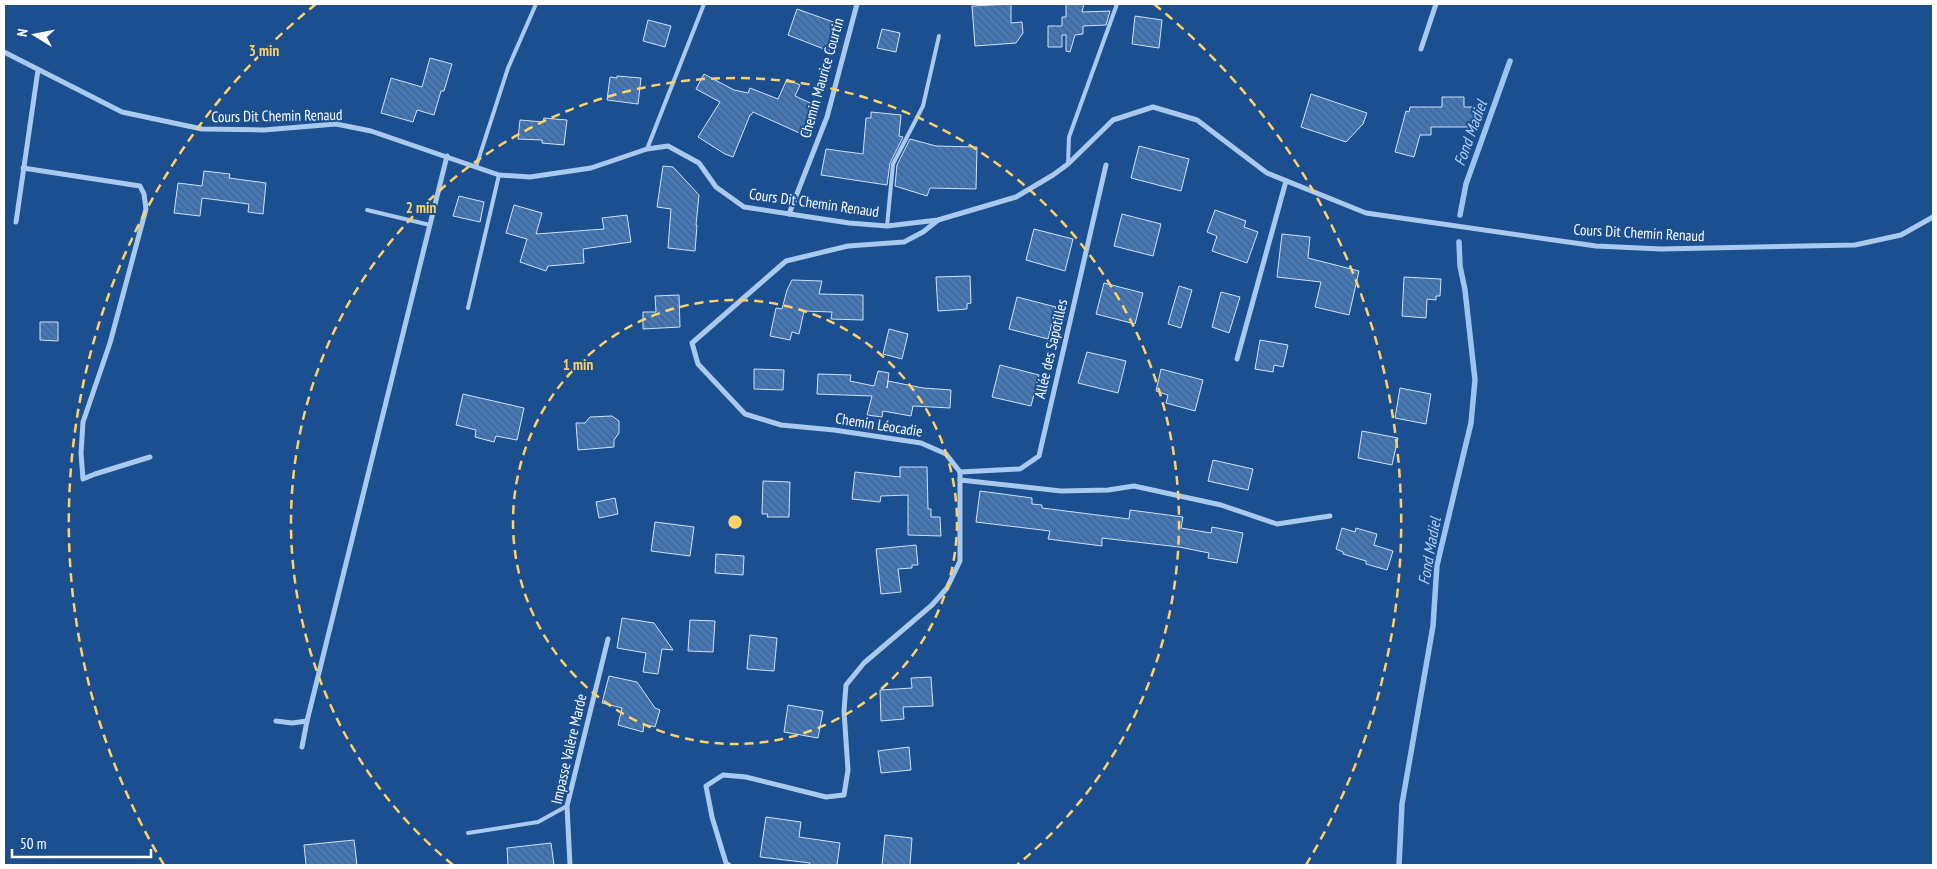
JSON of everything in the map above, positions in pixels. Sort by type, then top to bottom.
[{"type":"street","name":"Chemin Maurice Courtin","points":[[789,214],[827,117],[857,4]]},
{"type":"street","points":[[1421,49],[1436,4]]},
{"type":"street","name":"Cours Dit Chemin Renaud","points":[[4,52],[122,112],[202,129],[264,130],[336,124],[371,131],[499,175],[530,177],[591,168],[647,150],[668,146],[699,163],[716,187],[744,207],[849,223],[887,226],[938,220],[1016,197],[1054,175],[1068,164],[1113,120],[1153,107],[1197,120],[1266,173],[1366,213],[1596,246],[1662,249],[1855,245],[1901,235],[1933,217]]},
{"type":"street","points":[[16,222],[38,70]]},
{"type":"street","points":[[302,747],[447,156]]},
{"type":"street","name":"Allée des Sapotilles","points":[[960,472],[1020,469],[1040,456],[1106,165]]},
{"type":"street","points":[[24,168],[140,186],[144,194],[146,209],[110,343],[83,422],[81,454],[83,479],[150,457]]},
{"type":"street","points":[[1237,359],[1286,181]]},
{"type":"street","name":"Chemin Léocadie","points":[[938,220],[923,232],[904,242],[848,246],[786,260],[692,343],[698,364],[745,414],[781,425],[834,430],[921,443],[946,454],[960,472]]},
{"type":"street","points":[[729,865],[726,863],[712,816],[706,786],[722,775],[746,778],[826,797],[844,795],[848,770],[844,712],[846,685],[864,663],[932,605],[948,588],[960,561],[960,472]]},
{"type":"street","points":[[960,480],[1061,492],[1108,490],[1134,486],[1221,505],[1277,524],[1330,516]]},
{"type":"street","name":"Impasse Valère Marde","points":[[570,865],[567,806],[608,639]]},
{"type":"street","points":[[276,721],[292,723],[307,721]]},
{"type":"lane","points":[[476,167],[508,68],[536,4]]},
{"type":"lane","points":[[647,150],[704,4]]},
{"type":"lane","points":[[1068,164],[1069,137],[1117,4]]},
{"type":"lane","points":[[887,226],[893,164],[923,106],[939,36]]},
{"type":"lane","points":[[468,308],[499,175]]},
{"type":"lane","points":[[367,210],[430,225]]},
{"type":"lane","points":[[468,834],[538,822],[567,806]]},
{"type":"building","points":[[1011,4],[1011,23],[1022,22],[1023,33],[1016,43],[975,46],[972,6]]},
{"type":"building","points":[[1066,4],[1084,4],[1082,12],[1110,11],[1106,25],[1083,26],[1083,34],[1075,35],[1070,52],[1066,51],[1066,35],[1062,35],[1062,47],[1048,47],[1048,26],[1062,26],[1062,17],[1066,17]]},
{"type":"building","points":[[797,9],[839,24],[829,51],[788,35]]},
{"type":"building","points":[[1135,16],[1162,20],[1159,48],[1132,44]]},
{"type":"building","points":[[648,20],[671,26],[665,47],[643,41]]},
{"type":"building","points":[[882,29],[900,33],[896,52],[877,48]]},
{"type":"building","points":[[430,58],[452,64],[434,115],[417,110],[413,122],[381,113],[391,78],[422,87]]},
{"type":"building","points":[[704,74],[734,90],[748,93],[750,88],[778,99],[787,79],[800,85],[795,96],[819,107],[806,136],[753,112],[750,115],[733,157],[698,137],[720,102],[696,89]]},
{"type":"building","points":[[617,76],[641,78],[638,104],[607,100],[610,77],[617,78]]},
{"type":"building","points":[[1311,94],[1367,113],[1363,124],[1346,142],[1301,127]]},
{"type":"building","points":[[1442,97],[1464,97],[1464,107],[1476,107],[1476,127],[1431,127],[1431,135],[1420,135],[1414,157],[1395,152],[1406,111],[1409,112],[1410,107],[1442,107]]},
{"type":"building","points":[[871,112],[901,115],[899,136],[903,137],[890,163],[887,185],[821,175],[826,149],[863,154],[866,118],[871,118]]},
{"type":"building","points":[[544,118],[567,120],[564,145],[542,143],[542,140],[518,139],[520,120],[543,122]]},
{"type":"building","points":[[910,139],[936,146],[977,147],[976,189],[930,188],[927,196],[895,186],[897,165]]},
{"type":"building","points":[[1139,146],[1189,159],[1181,191],[1131,178]]},
{"type":"building","points":[[663,166],[673,167],[699,195],[695,251],[668,248],[671,209],[657,207]]},
{"type":"building","points":[[204,171],[230,174],[229,178],[266,183],[263,214],[248,212],[249,204],[202,198],[200,216],[174,213],[178,183],[202,186]]},
{"type":"building","points":[[459,196],[484,202],[480,222],[453,216]]},
{"type":"building","points":[[514,205],[542,213],[536,234],[604,229],[602,218],[627,215],[631,242],[583,249],[584,263],[548,266],[546,271],[520,262],[527,239],[506,233]]},
{"type":"building","points":[[1215,210],[1246,221],[1244,227],[1258,232],[1247,263],[1212,251],[1217,236],[1207,232]]},
{"type":"building","points":[[1122,214],[1161,224],[1153,256],[1114,246]]},
{"type":"building","points":[[1034,229],[1073,239],[1065,271],[1026,260]]},
{"type":"building","points":[[1282,234],[1310,237],[1308,258],[1359,271],[1349,315],[1315,307],[1321,282],[1277,277]]},
{"type":"building","points":[[970,276],[971,303],[967,304],[967,309],[938,311],[936,277]]},
{"type":"building","points":[[1404,277],[1441,279],[1440,296],[1436,296],[1436,300],[1427,299],[1426,318],[1402,316]]},
{"type":"building","points":[[792,280],[822,281],[819,294],[863,295],[863,320],[831,319],[832,312],[804,311],[799,334],[792,332],[790,340],[770,336],[776,308],[782,309]]},
{"type":"building","points":[[1104,283],[1143,293],[1135,324],[1096,314]]},
{"type":"building","points":[[1179,286],[1192,290],[1181,328],[1168,324]]},
{"type":"building","points":[[1221,292],[1240,297],[1229,333],[1212,327]]},
{"type":"building","points":[[679,295],[680,327],[643,329],[643,312],[656,312],[655,296]]},
{"type":"building","points":[[1017,297],[1056,307],[1048,339],[1009,329]]},
{"type":"building","points":[[40,322],[58,322],[58,341],[40,340]]},
{"type":"building","points":[[889,329],[908,334],[902,359],[883,354]]},
{"type":"building","points":[[1260,340],[1288,345],[1283,367],[1274,365],[1273,372],[1255,369]]},
{"type":"building","points":[[1087,352],[1126,361],[1118,393],[1078,383]]},
{"type":"building","points":[[1000,365],[1039,375],[1031,406],[992,397]]},
{"type":"building","points":[[754,369],[784,370],[783,390],[754,389]]},
{"type":"building","points":[[1161,369],[1203,380],[1195,411],[1166,403],[1168,395],[1156,391]]},
{"type":"building","points":[[878,371],[889,373],[887,388],[888,381],[923,388],[951,390],[950,408],[913,406],[911,416],[883,411],[882,417],[867,415],[872,396],[817,394],[818,374],[851,375],[850,381],[874,386]]},
{"type":"building","points":[[1400,388],[1431,394],[1426,424],[1395,418]]},
{"type":"building","points":[[463,394],[524,408],[517,440],[496,436],[494,442],[475,437],[476,430],[456,425]]},
{"type":"building","points":[[612,416],[619,421],[619,433],[614,440],[614,447],[578,450],[576,423],[585,423],[590,417]]},
{"type":"building","points":[[1362,431],[1398,438],[1392,465],[1358,458]]},
{"type":"building","points":[[1213,460],[1253,469],[1248,490],[1208,481]]},
{"type":"building","points":[[900,467],[927,467],[928,509],[931,509],[931,517],[940,517],[941,536],[908,535],[908,495],[881,496],[880,502],[852,499],[855,472],[900,477]]},
{"type":"building","points":[[763,481],[790,482],[789,517],[767,517],[768,514],[762,514]]},
{"type":"building","points":[[980,491],[1032,498],[1032,504],[1042,505],[1042,508],[1129,519],[1130,510],[1183,517],[1181,528],[1211,533],[1212,527],[1243,533],[1237,563],[1208,558],[1209,553],[1179,547],[1102,538],[1102,546],[1048,539],[1050,531],[976,522]]},
{"type":"building","points":[[615,498],[618,514],[599,518],[596,502]]},
{"type":"building","points":[[655,522],[694,527],[690,556],[651,551]]},
{"type":"building","points":[[1342,528],[1355,532],[1356,528],[1377,534],[1374,545],[1393,551],[1387,570],[1366,564],[1366,561],[1343,554],[1343,552],[1336,549]]},
{"type":"building","points":[[916,545],[918,565],[912,565],[912,568],[898,569],[901,592],[881,594],[876,549]]},
{"type":"building","points":[[716,554],[744,556],[743,575],[715,573]]},
{"type":"building","points":[[622,618],[654,623],[673,650],[662,649],[658,674],[643,672],[646,653],[617,648]]},
{"type":"building","points":[[690,620],[715,621],[713,652],[688,651]]},
{"type":"building","points":[[750,635],[777,638],[774,671],[747,669]]},
{"type":"building","points":[[609,676],[637,682],[655,708],[660,710],[655,727],[644,724],[643,732],[618,725],[622,708],[602,703]]},
{"type":"building","points":[[931,677],[933,706],[903,707],[904,719],[881,721],[880,690],[912,688],[911,678]]},
{"type":"building","points":[[788,705],[823,711],[818,738],[784,732]]},
{"type":"building","points":[[909,747],[911,770],[881,773],[878,751]]},
{"type":"building","points":[[766,817],[801,822],[799,837],[840,843],[837,865],[809,865],[810,863],[760,857]]},
{"type":"building","points":[[885,835],[912,838],[910,865],[882,865]]},
{"type":"building","points":[[354,840],[357,865],[306,865],[304,845]]},
{"type":"building","points":[[551,843],[554,865],[508,865],[507,848]]},
{"type":"waterway","name":"Fond Madiel","points":[[1460,215],[1466,184],[1510,61]]},
{"type":"waterway","name":"Fond Madiel","points":[[1399,865],[1402,804],[1433,626],[1437,565],[1471,423],[1475,380],[1465,290],[1460,266],[1459,242]]}]
